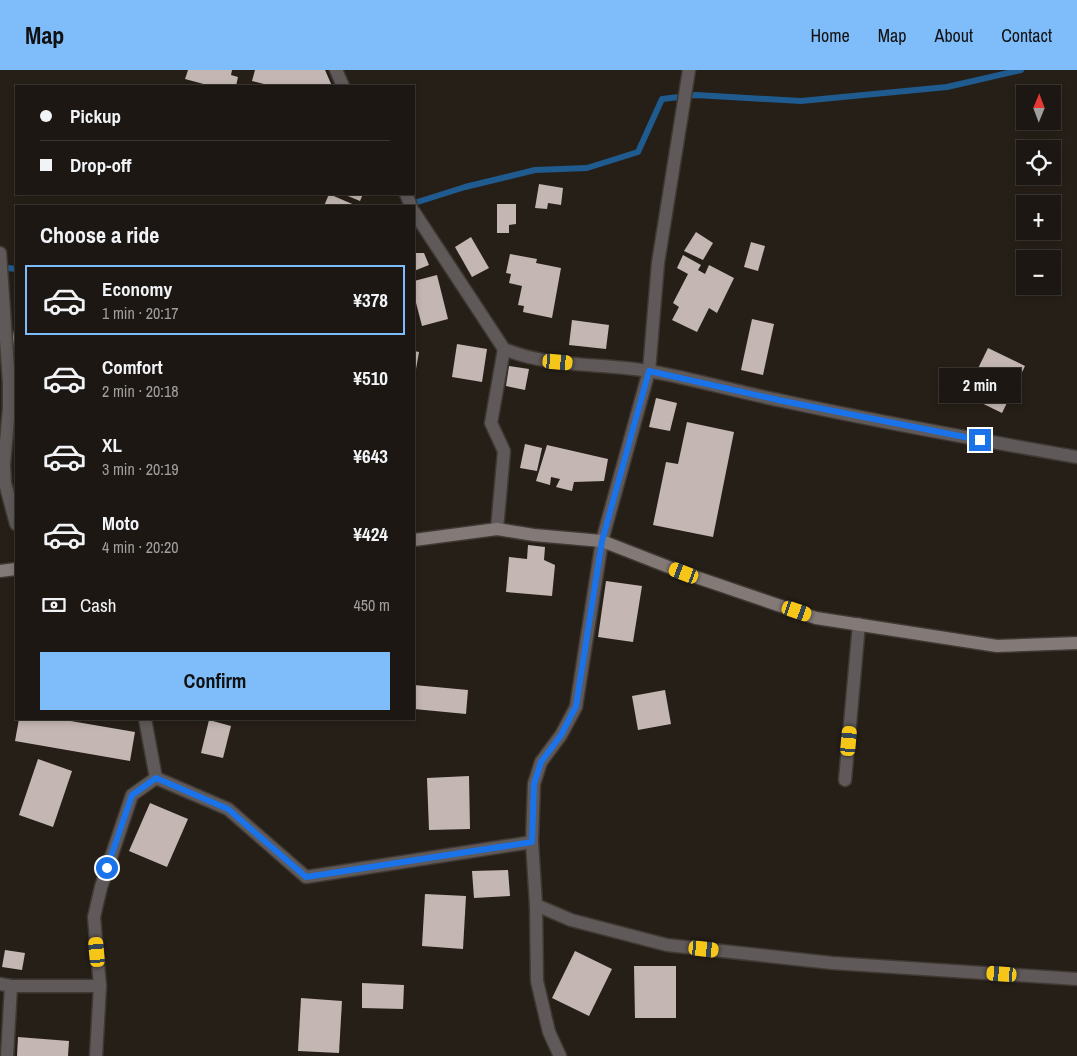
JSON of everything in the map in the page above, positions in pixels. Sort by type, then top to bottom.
[{"type":"street","points":[[336,70],[343,85]]},
{"type":"street","points":[[560,1056],[549,1032],[537,981],[536,905],[532,842],[534,784],[541,762],[561,735],[576,706],[602,541],[649,371],[658,263],[688,74]]},
{"type":"street","points":[[415,216],[504,348],[522,356],[558,362],[649,371],[791,403],[999,444],[1077,456]]},
{"type":"street","points":[[0,253],[9,383],[9,408],[4,465],[5,483],[15,520]]},
{"type":"street","points":[[497,529],[504,451],[491,423],[504,348]]},
{"type":"street","points":[[415,540],[497,529],[602,541],[684,573],[816,618],[997,646],[1077,642]]},
{"type":"street","points":[[0,571],[15,569]]},
{"type":"street","points":[[845,780],[859,624]]},
{"type":"street","points":[[145,720],[156,778]]},
{"type":"street","points":[[156,778],[228,809],[306,877],[532,842]]},
{"type":"street","points":[[96,1056],[100,986],[94,917],[100,887],[132,795],[156,778]]},
{"type":"street","points":[[536,905],[571,920],[667,945],[832,963],[1077,979]]},
{"type":"street","points":[[7,1056],[6,985],[100,986]]},
{"type":"building","points":[[188,70],[232,70],[231,75],[238,77],[236,85],[207,85],[185,79]]},
{"type":"building","points":[[255,70],[325,70],[332,85],[268,85],[252,81]]},
{"type":"building","points":[[539,184],[563,188],[561,205],[548,203],[547,209],[535,208]]},
{"type":"building","points":[[329,195],[331,195],[355,205],[324,205]]},
{"type":"building","points":[[345,195],[363,195],[360,201]]},
{"type":"building","points":[[497,204],[516,204],[516,224],[509,225],[509,233],[497,233]]},
{"type":"building","points":[[696,232],[713,243],[703,260],[684,251]]},
{"type":"building","points":[[471,237],[489,268],[472,277],[455,247]]},
{"type":"building","points":[[751,242],[765,246],[758,271],[744,267]]},
{"type":"building","points":[[415,250],[416,253],[424,253],[429,265],[415,271]]},
{"type":"building","points":[[510,254],[537,259],[536,263],[561,268],[552,318],[523,312],[524,306],[518,305],[522,286],[509,283],[511,274],[506,273]]},
{"type":"building","points":[[683,255],[701,265],[698,270],[705,274],[709,265],[734,278],[717,313],[709,308],[697,332],[672,320],[679,307],[673,303],[688,274],[677,268]]},
{"type":"building","points":[[437,275],[448,319],[422,326],[415,299],[415,281]]},
{"type":"building","points":[[752,319],[774,324],[763,375],[741,370]]},
{"type":"building","points":[[572,320],[609,325],[606,349],[569,345]]},
{"type":"building","points":[[15,322],[15,346],[12,346]]},
{"type":"building","points":[[457,344],[487,349],[482,382],[452,377]]},
{"type":"building","points":[[988,348],[1025,366],[1002,413],[965,395]]},
{"type":"building","points":[[415,351],[419,352],[415,375]]},
{"type":"building","points":[[509,366],[529,369],[525,390],[506,386]]},
{"type":"building","points":[[656,398],[677,403],[670,431],[649,427]]},
{"type":"building","points":[[687,422],[734,432],[713,537],[653,525],[666,462],[678,464]]},
{"type":"building","points":[[525,444],[542,448],[537,471],[520,468]]},
{"type":"building","points":[[547,445],[608,459],[604,481],[574,482],[572,491],[556,487],[560,479],[551,477],[550,485],[536,481]]},
{"type":"building","points":[[528,545],[545,547],[544,560],[555,565],[552,596],[506,592],[509,557],[527,559]]},
{"type":"building","points":[[606,581],[642,586],[633,642],[598,637]]},
{"type":"building","points":[[415,685],[468,690],[466,714],[415,709]]},
{"type":"building","points":[[665,690],[671,724],[638,730],[632,696]]},
{"type":"building","points":[[19,720],[65,720],[135,732],[130,761],[15,741]]},
{"type":"building","points":[[209,720],[231,726],[223,758],[201,753]]},
{"type":"building","points":[[38,759],[72,771],[53,827],[19,815]]},
{"type":"building","points":[[469,776],[470,829],[429,830],[427,778]]},
{"type":"building","points":[[150,803],[188,819],[167,867],[129,851]]},
{"type":"building","points":[[508,870],[510,896],[474,898],[472,871]]},
{"type":"building","points":[[425,894],[466,896],[463,949],[422,946]]},
{"type":"building","points":[[5,950],[25,953],[22,970],[2,967]]},
{"type":"building","points":[[575,951],[612,969],[589,1016],[552,998]]},
{"type":"building","points":[[634,966],[676,966],[676,1018],[635,1018]]},
{"type":"building","points":[[362,983],[404,985],[403,1009],[362,1008]]},
{"type":"building","points":[[301,998],[342,1001],[339,1053],[298,1051]]},
{"type":"building","points":[[18,1037],[69,1041],[68,1056],[17,1056]]},
{"type":"waterway","points":[[408,205],[465,187],[535,170],[587,168],[638,152],[662,99],[696,95],[801,101],[947,87],[1021,70]]},
{"type":"waterway","points":[[0,267],[15,269]]},
{"type":"route","points":[[107,868],[132,795],[156,778],[228,809],[306,877],[532,842],[534,784],[541,762],[561,735],[576,706],[602,541],[649,371],[783,401],[980,440]]}]
